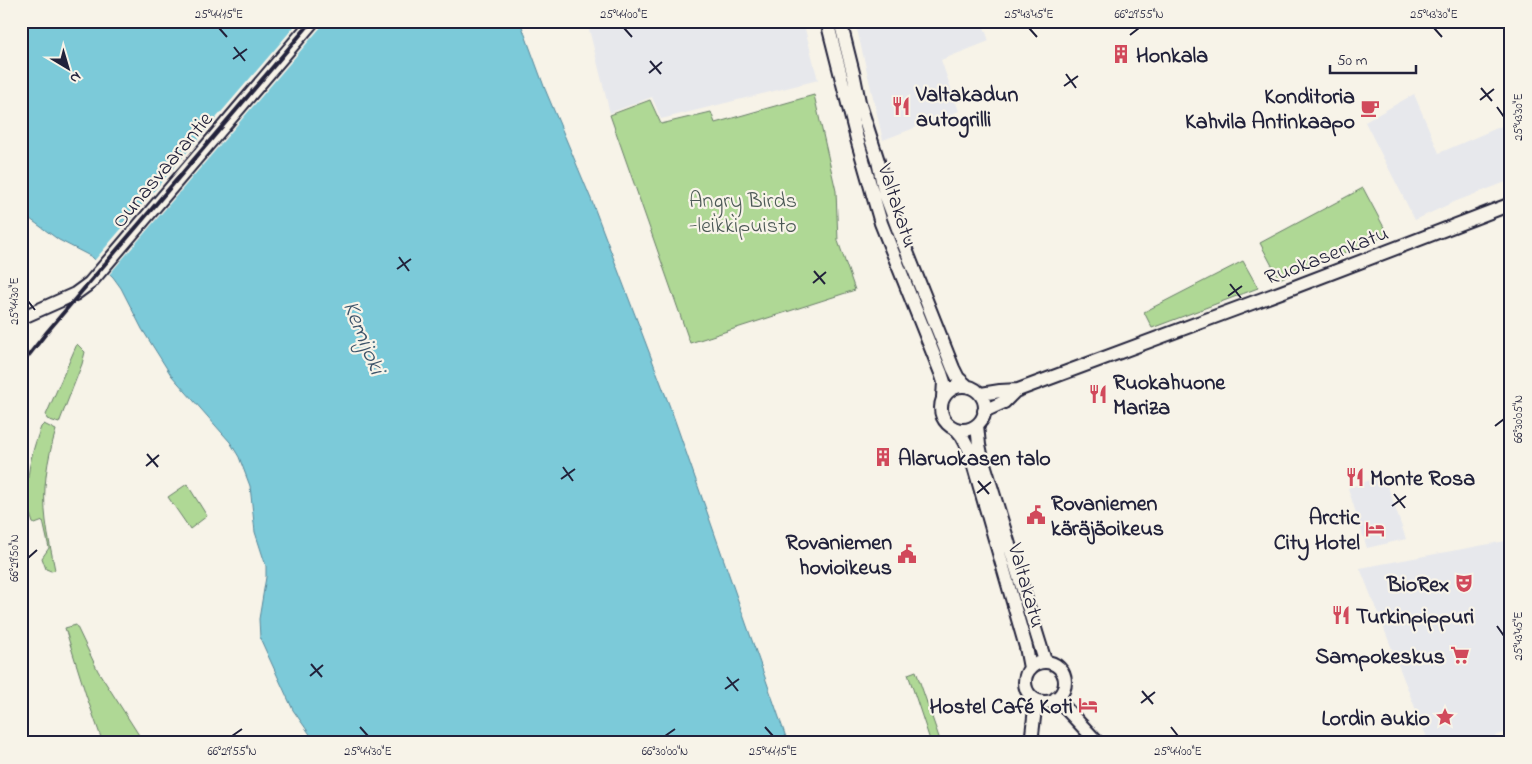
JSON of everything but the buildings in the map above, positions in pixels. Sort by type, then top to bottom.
[{"type":"street","name":"Ounasvaarantie","points":[[21,318],[75,294],[90,283],[312,21]]},
{"type":"street","name":"Valtakatu","points":[[827,21],[881,223],[941,373],[944,382],[944,397]]},
{"type":"street","name":"Valtakatu","points":[[840,21],[854,77],[858,102],[878,161],[885,194],[953,368],[958,378],[967,386]]},
{"type":"street","name":"Ruokasenkatu","points":[[981,394],[1015,391],[1511,204]]},
{"type":"street","points":[[959,386],[967,386],[981,394],[984,402],[984,411],[977,425],[967,430],[957,430],[946,423],[940,414],[940,405],[944,397],[959,386]]},
{"type":"street","name":"Ruokasenkatu","points":[[984,411],[1004,402],[1015,391]]},
{"type":"street","name":"Valtakatu","points":[[977,425],[981,454],[1045,661]]},
{"type":"street","name":"Valtakatu","points":[[957,430],[968,449],[1026,647],[1030,668]]},
{"type":"street","points":[[1045,661],[1056,665],[1064,675],[1064,688],[1056,698],[1046,702],[1036,700],[1031,696],[1025,685],[1025,679],[1030,668],[1037,663],[1045,661]]},
{"type":"street","points":[[1056,698],[1098,743]]},
{"type":"street","points":[[1032,743],[1036,700]]},
{"type":"shaded area","points":[[587,21],[803,21],[818,80],[661,119],[652,97],[610,113]]},
{"type":"shaded area","points":[[855,21],[982,21],[989,41],[941,60],[959,111],[883,140]]},
{"type":"shaded area","points":[[1414,94],[1439,153],[1511,122],[1511,180],[1454,202],[1415,220],[1365,122]]},
{"type":"shaded area","points":[[1384,475],[1406,539],[1367,548],[1348,488]]},
{"type":"shaded area","name":"Sampokeskus","points":[[1511,540],[1511,730],[1479,743],[1429,743],[1360,568]]},
{"type":"green space","name":"Angry Birds -leikkipuisto","points":[[814,95],[836,191],[838,241],[855,290],[690,343],[610,115],[650,100],[661,124],[711,112],[715,123]]},
{"type":"green space","points":[[1363,188],[1388,235],[1279,279],[1260,243]]},
{"type":"green space","points":[[1243,261],[1258,288],[1152,328],[1144,312]]},
{"type":"green space","points":[[77,344],[85,352],[59,423],[47,419],[46,415]]},
{"type":"green space","points":[[44,424],[56,430],[45,486],[47,527],[55,570],[51,571],[46,569],[42,558],[49,548],[43,521],[33,523],[29,511],[27,487],[30,462],[41,427]]},
{"type":"green space","points":[[187,484],[207,516],[190,529],[168,497]]},
{"type":"green space","points":[[76,625],[98,671],[144,743],[103,743],[65,628]]},
{"type":"green space","points":[[916,671],[941,743],[931,743],[908,674]]},
{"type":"water","name":"Kemijoki","points":[[21,21],[520,21],[545,89],[591,199],[673,415],[788,743],[316,743],[293,710],[260,638],[259,619],[266,566],[255,532],[250,486],[239,457],[230,442],[171,375],[142,329],[121,288],[113,277],[92,257],[59,240],[30,219],[21,217]]},
{"type":"pier","points":[[299,21],[326,21],[108,276],[93,262]]},
{"type":"railway","points":[[21,365],[312,21]]},
{"type":"place","name":"Honkala","points":[[1121,54]]},
{"type":"place","name":"Valtakadun autogrilli","points":[[901,106]]},
{"type":"place","name":"Konditoria Kahvila Antinkaapo","points":[[1370,108]]},
{"type":"place","name":"Ruokahuone Mariza","points":[[1098,394]]},
{"type":"place","name":"Alaruokasen talo","points":[[883,457]]},
{"type":"place","name":"Monte Rosa","points":[[1355,477]]},
{"type":"place","name":"Rovaniemen käräjäoikeus","points":[[1036,515]]},
{"type":"place","name":"Arctic City Hotel","points":[[1375,529]]},
{"type":"place","name":"Rovaniemen hovioikeus","points":[[907,554]]},
{"type":"place","name":"BioRex","points":[[1464,583]]},
{"type":"place","name":"Turkinpippuri","points":[[1341,615]]},
{"type":"place","name":"Sampokeskus","points":[[1460,655]]},
{"type":"place","name":"Hostel Café Koti","points":[[1088,705]]},
{"type":"place","name":"Lordin aukio","points":[[1445,717]]}]
